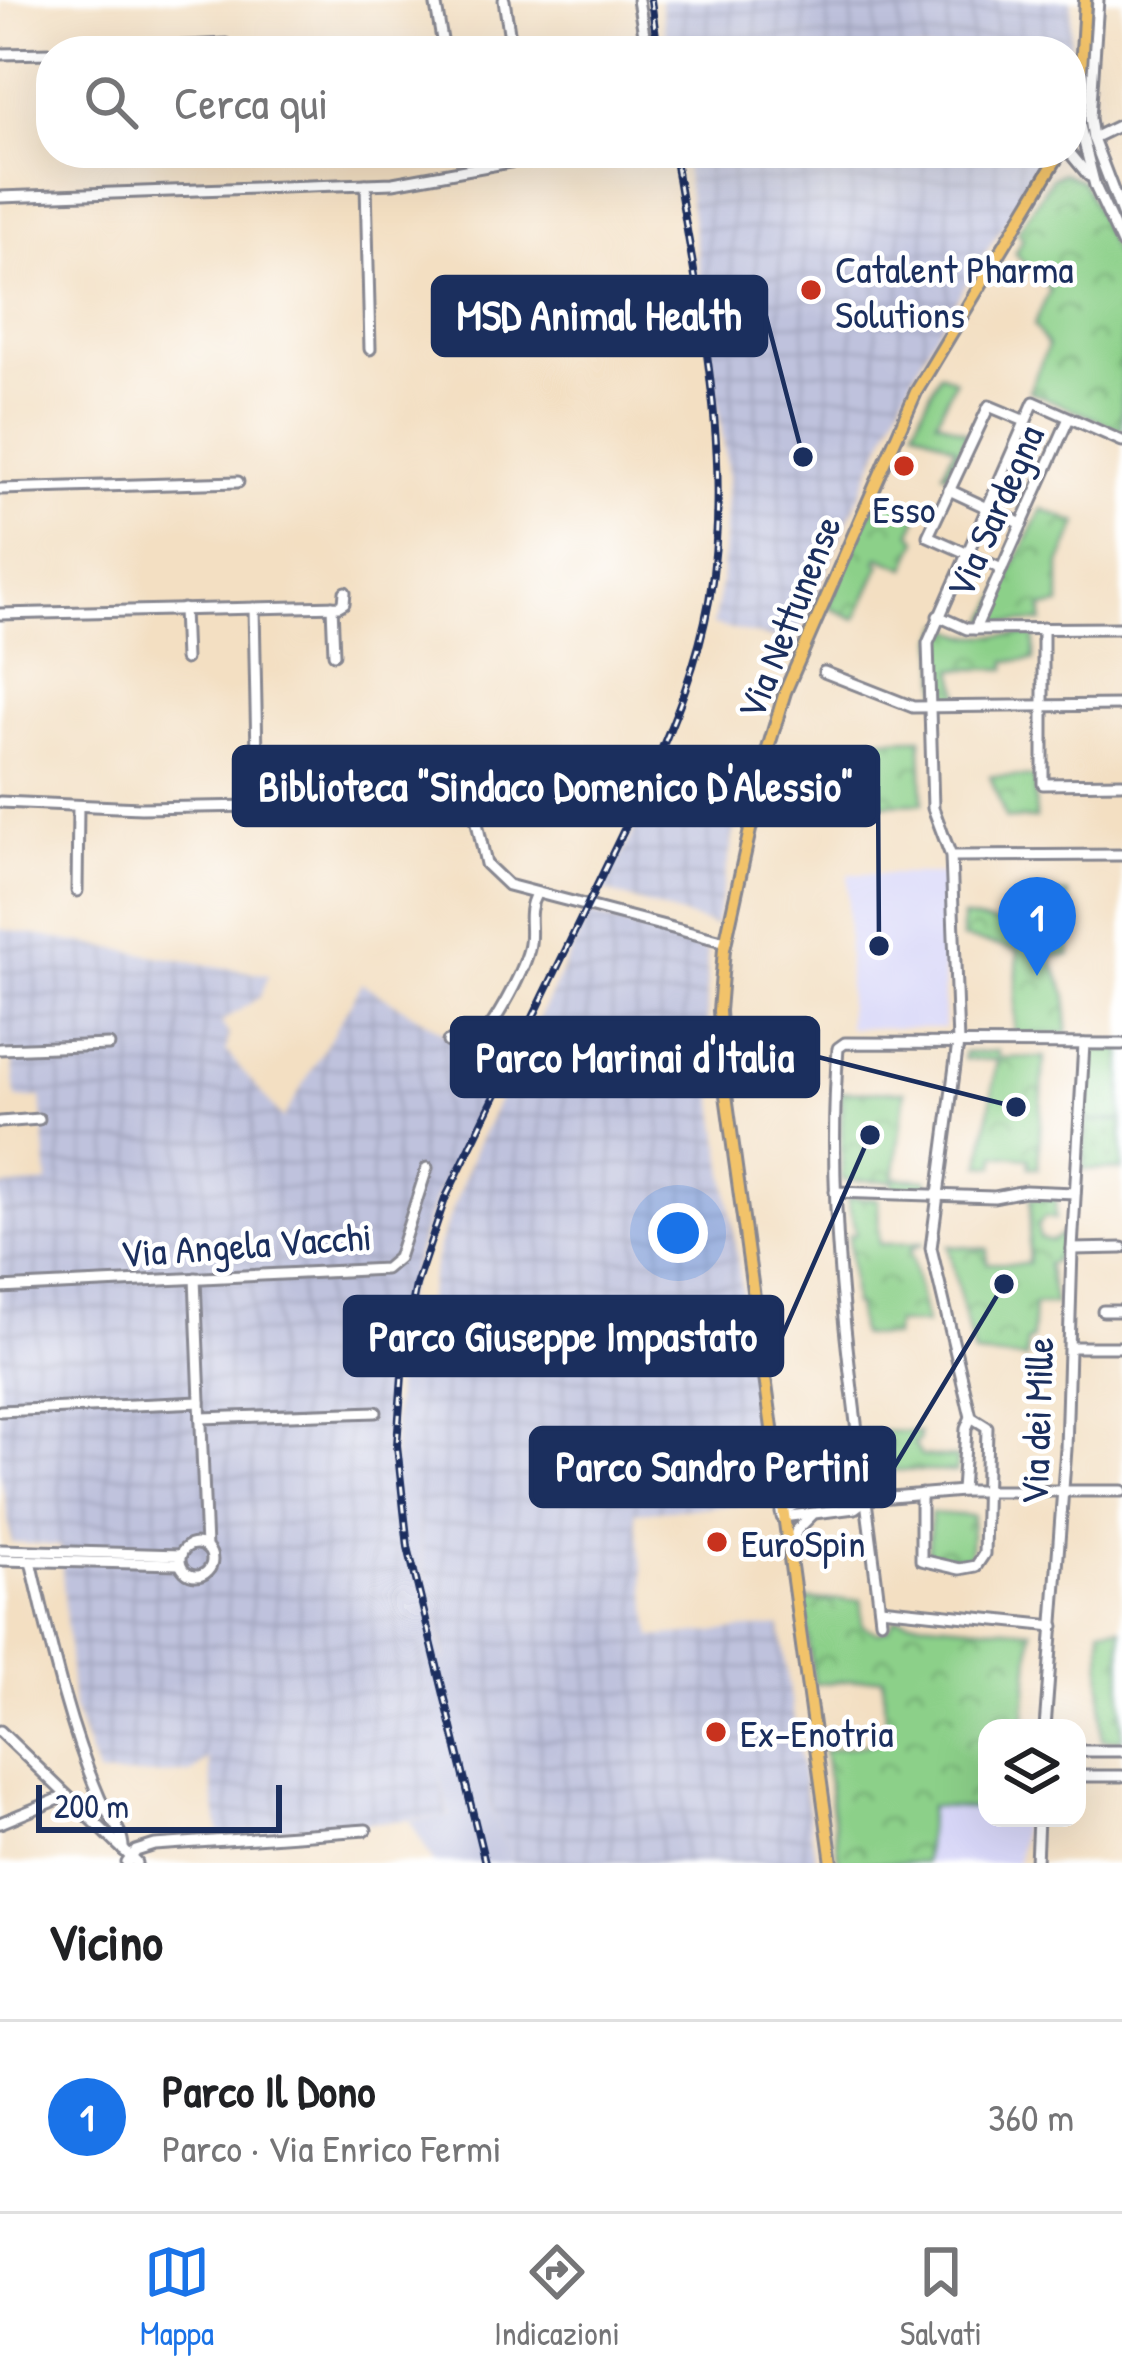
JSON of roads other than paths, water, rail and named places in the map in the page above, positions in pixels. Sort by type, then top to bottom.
[{"type":"main road","points":[[1082,36],[1085,0]]},
{"type":"main road","name":"Via Nettunense","points":[[832,1863],[723,1073],[720,993],[726,942],[771,734],[794,668],[916,392],[1052,168]]},
{"type":"street","points":[[435,0],[441,36]]},
{"type":"street","points":[[504,0],[510,36]]},
{"type":"street","points":[[638,0],[644,36]]},
{"type":"street","points":[[1098,0],[1090,118],[1100,160],[1122,214]]},
{"type":"street","points":[[0,54],[36,53]]},
{"type":"street","points":[[1093,138],[1122,124]]},
{"type":"street","points":[[1086,163],[1100,160]]},
{"type":"street","points":[[1086,165],[1120,236]]},
{"type":"street","points":[[0,197],[366,184],[415,180],[460,168]]},
{"type":"street","points":[[1050,172],[1059,168]]},
{"type":"street","points":[[366,184],[370,349]]},
{"type":"street","points":[[962,1491],[971,1417],[932,1257],[958,1043],[951,856],[933,808],[928,644],[1034,402],[1122,441]]},
{"type":"street","points":[[1002,569],[928,536],[989,406],[1025,421]]},
{"type":"street","name":"Via Sardegna","points":[[975,629],[1069,418]]},
{"type":"street","points":[[0,489],[238,482]]},
{"type":"street","points":[[949,490],[1022,524]]},
{"type":"street","points":[[0,614],[332,606],[344,604],[345,592]]},
{"type":"street","points":[[332,606],[334,654]]},
{"type":"street","points":[[254,608],[257,756]]},
{"type":"street","points":[[182,610],[185,658]]},
{"type":"street","points":[[938,616],[975,629],[1122,628]]},
{"type":"street","points":[[1042,628],[1043,784],[1122,783]]},
{"type":"street","points":[[824,672],[902,704],[930,708],[1122,705]]},
{"type":"street","points":[[0,802],[304,805]]},
{"type":"street","points":[[76,891],[79,806]]},
{"type":"street","points":[[476,818],[490,870],[508,885],[726,942]]},
{"type":"street","points":[[951,856],[1122,855]]},
{"type":"street","points":[[448,1042],[471,1046],[488,1032],[526,956],[528,912],[536,894]]},
{"type":"street","points":[[1054,1626],[881,1614],[840,1309],[835,1192],[837,1050],[845,1043],[1122,1044]]},
{"type":"street","name":"Via dei Mille","points":[[1046,1719],[1064,1492],[1084,1044]]},
{"type":"street","points":[[0,1049],[110,1045]]},
{"type":"street","points":[[0,1122],[39,1119]]},
{"type":"street","name":"Via Angela Vacchi","points":[[0,1288],[388,1268],[398,1258],[427,1168]]},
{"type":"street","points":[[835,1192],[994,1197],[1024,1191],[1075,1193]]},
{"type":"street","points":[[1072,1249],[1122,1248]]},
{"type":"street","points":[[181,1560],[191,1576],[207,1572],[212,1562],[206,1548],[195,1278]]},
{"type":"street","points":[[1103,1311],[1122,1311]]},
{"type":"street","points":[[1070,1347],[1122,1347]]},
{"type":"street","points":[[0,1411],[200,1402]]},
{"type":"street","points":[[201,1418],[376,1412]]},
{"type":"street","points":[[921,1494],[921,1560],[930,1565],[976,1566],[983,1556],[987,1427],[971,1417]]},
{"type":"street","points":[[778,1478],[805,1501]]},
{"type":"street","points":[[782,1515],[805,1501],[854,1495],[867,1499],[962,1491],[1122,1491]]},
{"type":"street","points":[[782,1515],[860,1508],[867,1499]]},
{"type":"street","points":[[787,1554],[797,1530],[812,1515]]},
{"type":"street","points":[[181,1560],[191,1545],[206,1548]]},
{"type":"street","points":[[0,1550],[181,1560]]},
{"type":"street","points":[[0,1560],[181,1560]]},
{"type":"street","points":[[32,1561],[67,1710],[130,1858]]},
{"type":"street","points":[[0,1731],[130,1858]]},
{"type":"street","points":[[1086,1750],[1122,1751]]},
{"type":"street","points":[[1086,1776],[1122,1776]]},
{"type":"street","points":[[0,1823],[66,1796]]},
{"type":"street","points":[[88,1818],[104,1805]]},
{"type":"street","points":[[1036,1863],[1038,1827]]},
{"type":"street","points":[[130,1858],[155,1845],[366,1831]]},
{"type":"railway","points":[[651,0],[656,36]]},
{"type":"railway","points":[[485,1863],[408,1547],[397,1445],[404,1347],[416,1285],[445,1199],[650,776],[699,646],[716,545],[718,489],[710,376],[677,168]]},
{"type":"place","name":"Catalent Pharma Solutions","points":[[811,290]]},
{"type":"place","name":"MSD Animal Health","points":[[803,457]]},
{"type":"place","name":"Esso","points":[[904,466]]},
{"type":"place","name":"Biblioteca \"Sindaco Domenico D'Alessio\"","points":[[879,946]]},
{"type":"place","name":"Parco Il Dono","points":[[1037,976]]},
{"type":"place","name":"Parco Marinai d'Italia","points":[[1016,1107]]},
{"type":"place","name":"Parco Giuseppe Impastato","points":[[870,1135]]},
{"type":"place","name":"Parco Sandro Pertini","points":[[1004,1284]]},
{"type":"place","name":"EuroSpin","points":[[717,1542]]},
{"type":"place","name":"Ex-Enotria","points":[[716,1732]]}]
